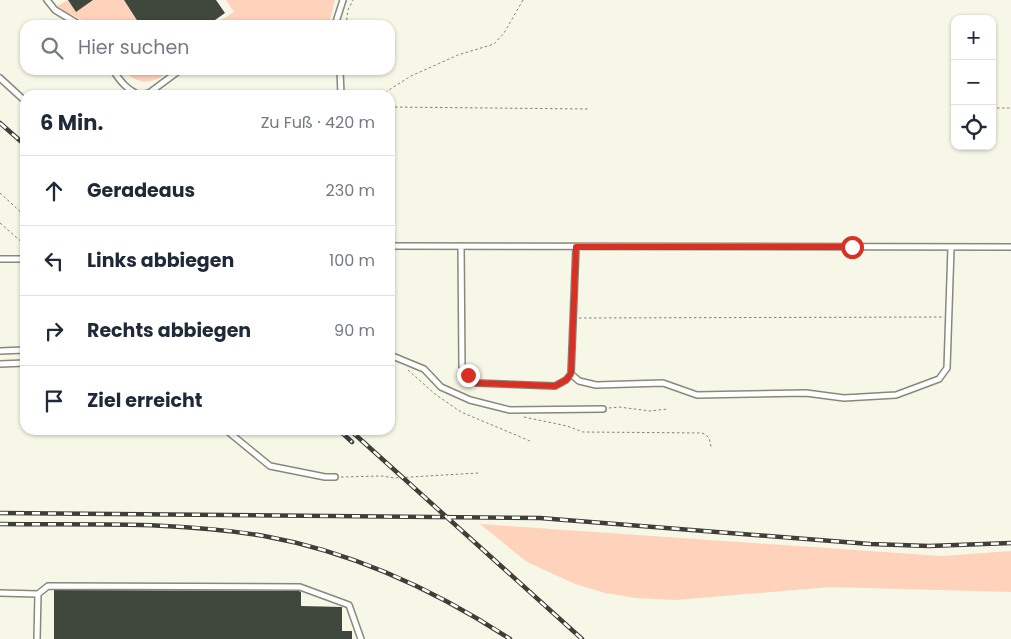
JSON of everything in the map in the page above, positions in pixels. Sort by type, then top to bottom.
[{"type":"lane","points":[[47,0],[55,10],[72,20]]},
{"type":"lane","points":[[336,20],[342,0]]},
{"type":"lane","points":[[116,75],[130,90]]},
{"type":"lane","points":[[153,90],[173,75]]},
{"type":"lane","points":[[340,75],[341,90]]},
{"type":"lane","points":[[0,78],[20,96]]},
{"type":"lane","points":[[395,246],[1011,247]]},
{"type":"lane","points":[[461,246],[462,366],[468,375],[476,383],[555,386],[566,380],[571,374],[576,247]]},
{"type":"lane","points":[[571,374],[579,381],[596,385],[663,384],[697,395],[806,393],[844,398],[896,395],[938,379],[947,368],[951,248]]},
{"type":"lane","points":[[0,259],[20,259]]},
{"type":"lane","points":[[0,351],[20,350]]},
{"type":"lane","points":[[395,356],[424,369],[441,387],[470,400],[510,410],[603,409]]},
{"type":"lane","points":[[0,364],[20,363]]},
{"type":"lane","points":[[232,435],[270,466],[326,477],[335,477]]},
{"type":"lane","points":[[0,593],[38,594],[48,586],[300,587],[349,605],[361,639]]},
{"type":"lane","points":[[37,639],[38,594]]},
{"type":"path","points":[[347,20],[348,10],[353,0]]},
{"type":"path","points":[[389,90],[411,76],[458,55],[494,44],[504,33],[524,0]]},
{"type":"path","points":[[395,107],[589,108]]},
{"type":"path","points":[[996,108],[1011,108]]},
{"type":"path","points":[[0,194],[20,212]]},
{"type":"path","points":[[0,223],[20,241]]},
{"type":"path","points":[[573,318],[948,317]]},
{"type":"path","points":[[406,369],[435,394],[461,412],[530,441]]},
{"type":"path","points":[[603,409],[619,408],[650,411],[668,408]]},
{"type":"path","points":[[523,416],[529,419],[567,426],[583,432],[702,433],[708,436],[711,446]]},
{"type":"path","points":[[335,477],[382,476],[394,478],[478,473]]},
{"type":"shaded area","points":[[68,0],[76,12],[93,0],[124,0],[137,20],[82,20],[57,6]]},
{"type":"shaded area","points":[[226,0],[335,0],[330,20],[221,20],[234,12]]},
{"type":"shaded area","points":[[129,75],[164,75],[147,82],[135,79]]},
{"type":"shaded area","points":[[480,524],[941,556],[1011,551],[1011,592],[830,587],[675,600],[636,598],[605,593],[575,584],[527,562]]},
{"type":"building","points":[[68,0],[93,0],[76,12]]},
{"type":"building","points":[[124,0],[216,0],[225,13],[215,20],[137,20]]},
{"type":"building","points":[[54,590],[299,591],[301,592],[301,606],[342,607],[342,631],[352,631],[352,639],[54,639]]},
{"type":"railway","points":[[0,123],[20,141]]},
{"type":"railway","points":[[344,435],[352,442]]},
{"type":"railway","points":[[356,435],[582,639]]},
{"type":"railway","points":[[0,513],[540,518],[870,544],[929,546],[1011,543]]},
{"type":"railway","points":[[0,524],[132,525],[198,528],[231,531],[297,543],[329,552],[392,575],[452,604],[510,639]]},
{"type":"route","points":[[468,375],[476,383],[555,386],[566,380],[571,374],[576,247],[852,247]]}]
